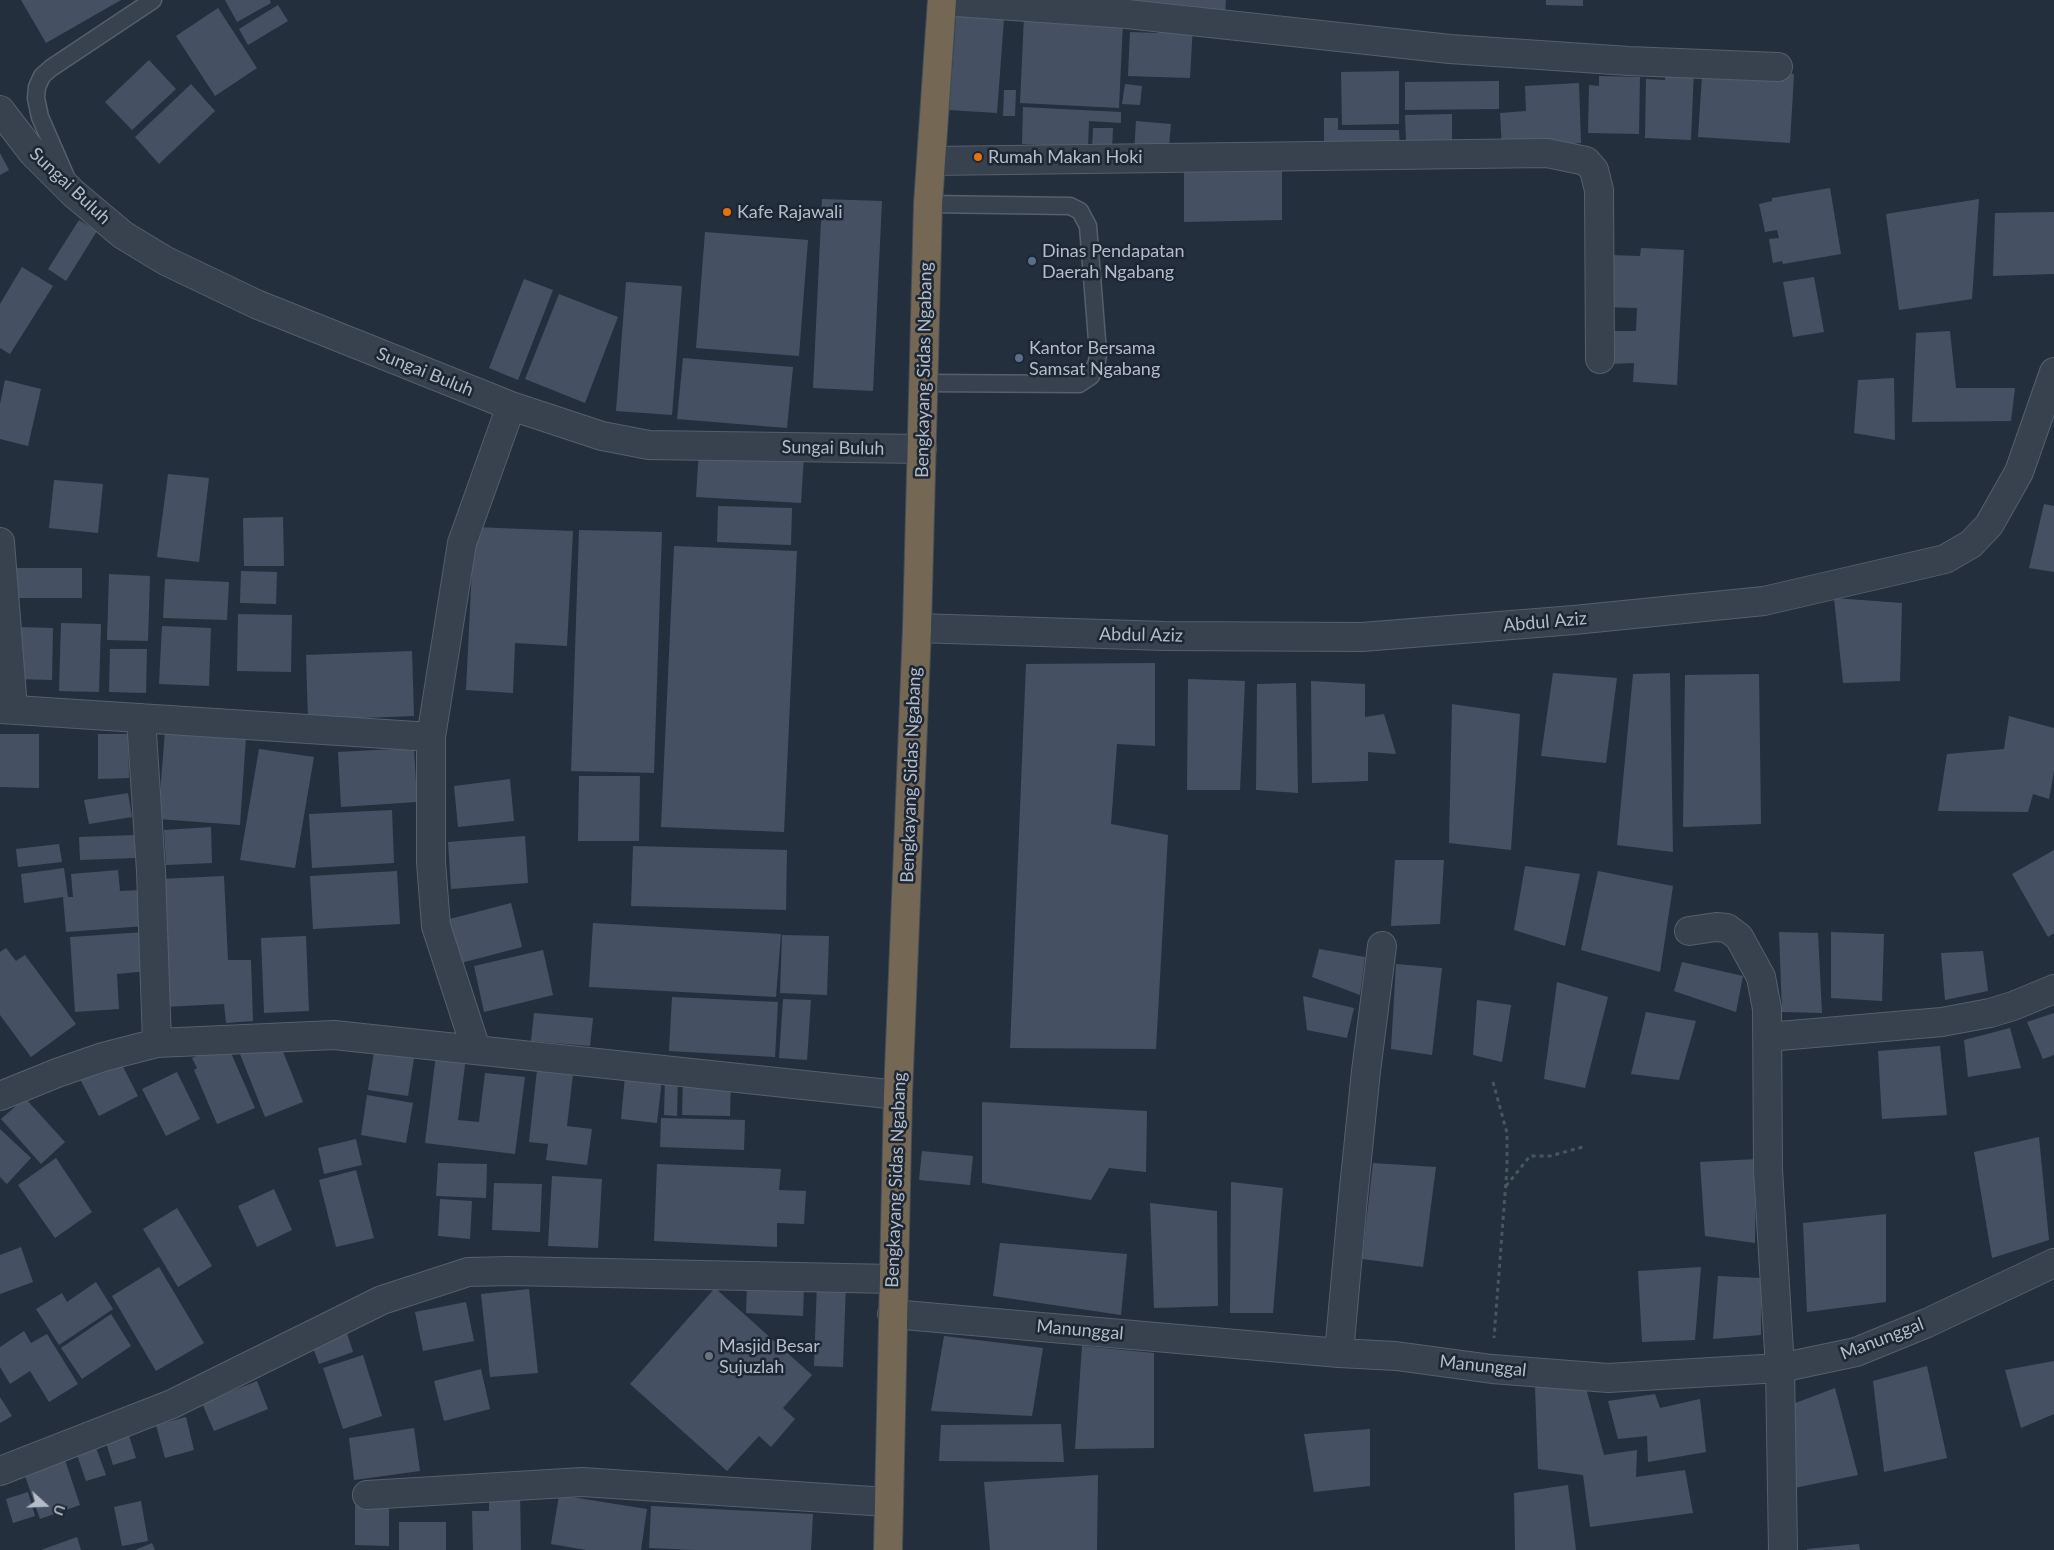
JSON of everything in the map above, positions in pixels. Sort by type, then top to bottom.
[{"type":"highway","name":"Bengkayang Sidas Ngabang","points":[[888,1550],[898,1095],[917,628],[928,204],[942,0]]},
{"type":"street","points":[[942,0],[1127,14],[1450,49],[1629,61],[1778,67]]},
{"type":"street","name":"Sungai Buluh","points":[[0,110],[33,153],[73,193],[123,235],[166,261],[209,283],[510,406],[628,443],[649,445],[922,449]]},
{"type":"street","points":[[932,161],[1547,153],[1586,161],[1594,170],[1599,190],[1600,359]]},
{"type":"street","name":"Abdul Aziz","points":[[917,628],[1165,636],[1362,637],[1574,620],[1764,601],[1945,560],[1971,544],[1989,525],[2019,472],[2054,372]]},
{"type":"street","points":[[476,1050],[436,926],[431,862],[431,737],[462,544],[510,406]]},
{"type":"street","points":[[0,542],[7,709],[431,737]]},
{"type":"street","points":[[141,718],[151,871],[157,1043]]},
{"type":"street","points":[[1689,931],[1716,927],[1727,928],[1739,937],[1760,977],[1767,1009],[1768,1170],[1780,1368],[1783,1550]]},
{"type":"street","points":[[1340,1353],[1354,1188],[1382,946]]},
{"type":"street","points":[[1768,1037],[1942,1022],[2005,1008],[2054,989]]},
{"type":"street","points":[[0,1096],[94,1060],[157,1043],[334,1035],[898,1095]]},
{"type":"street","name":"Manunggal","points":[[892,1314],[1340,1353],[1396,1356],[1492,1369],[1608,1378],[1780,1368],[1856,1352],[1927,1323],[2054,1264]]},
{"type":"street","points":[[0,1471],[172,1404],[382,1300],[468,1272],[893,1279]]},
{"type":"street","points":[[368,1495],[582,1482],[888,1502]]},
{"type":"lane","points":[[73,193],[40,117],[36,98],[37,87],[42,76],[51,68],[153,0]]},
{"type":"lane","points":[[923,383],[1079,384],[1091,376],[1095,370],[1098,353],[1088,226],[1080,212],[1070,206],[928,204]]},
{"type":"path","points":[[1492,1369],[1506,1186],[1507,1133],[1493,1082]]},
{"type":"path","points":[[1506,1186],[1530,1156],[1550,1156],[1583,1148]]},
{"type":"building","points":[[21,0],[121,0],[46,43]]},
{"type":"building","points":[[225,0],[270,0],[271,3],[237,22]]},
{"type":"building","points":[[1127,0],[1226,0],[1225,14],[1126,8]]},
{"type":"building","points":[[1546,0],[1583,0],[1583,6],[1546,5]]},
{"type":"building","points":[[278,5],[288,21],[248,45],[239,29]]},
{"type":"building","points":[[218,8],[257,68],[215,96],[176,36]]},
{"type":"building","points":[[956,16],[1004,19],[997,113],[949,110]]},
{"type":"building","points":[[1024,17],[1123,21],[1119,108],[1020,103]]},
{"type":"building","points":[[1159,23],[1193,25],[1190,78],[1128,76],[1130,32],[1158,33]]},
{"type":"building","points":[[149,60],[176,89],[132,130],[105,102]]},
{"type":"building","points":[[1665,67],[1694,69],[1691,140],[1645,138],[1646,79],[1665,80]]},
{"type":"building","points":[[1718,70],[1794,74],[1790,143],[1698,137],[1702,76]]},
{"type":"building","points":[[1399,71],[1399,124],[1342,125],[1341,72]]},
{"type":"building","points":[[1599,76],[1640,77],[1639,134],[1588,133],[1589,85],[1599,86]]},
{"type":"building","points":[[1499,81],[1499,109],[1405,110],[1405,82]]},
{"type":"building","points":[[1579,83],[1581,143],[1502,148],[1500,113],[1526,111],[1525,86]]},
{"type":"building","points":[[191,84],[215,111],[159,164],[135,137]]},
{"type":"building","points":[[1125,84],[1142,86],[1140,105],[1122,104]]},
{"type":"building","points":[[1004,90],[1016,90],[1015,116],[1003,116]]},
{"type":"building","points":[[1023,107],[1121,112],[1121,123],[1089,121],[1088,147],[1022,144]]},
{"type":"building","points":[[1452,114],[1452,141],[1406,141],[1405,115]]},
{"type":"building","points":[[1324,118],[1338,118],[1338,130],[1399,130],[1400,151],[1324,152]]},
{"type":"building","points":[[1136,121],[1171,124],[1168,156],[1134,154]]},
{"type":"building","points":[[1093,128],[1113,128],[1112,150],[1092,150]]},
{"type":"building","points":[[0,153],[9,170],[0,175]]},
{"type":"building","points":[[1282,170],[1282,220],[1184,222],[1184,172]]},
{"type":"building","points":[[1830,188],[1841,254],[1783,264],[1782,261],[1773,263],[1769,239],[1779,238],[1777,230],[1765,232],[1759,204],[1772,201],[1772,198]]},
{"type":"building","points":[[822,199],[882,201],[873,391],[813,388]]},
{"type":"building","points":[[1979,199],[1972,299],[1899,310],[1886,214]]},
{"type":"building","points":[[2054,212],[2054,274],[1993,276],[1995,213]]},
{"type":"building","points":[[79,220],[97,231],[66,281],[48,269]]},
{"type":"building","points":[[705,232],[808,240],[799,356],[696,348]]},
{"type":"building","points":[[1641,248],[1684,250],[1677,385],[1633,382],[1634,363],[1611,364],[1611,331],[1636,331],[1637,308],[1607,307],[1608,255],[1640,256]]},
{"type":"building","points":[[22,267],[53,286],[10,354],[0,348],[0,304]]},
{"type":"building","points":[[1814,277],[1824,332],[1793,337],[1783,282]]},
{"type":"building","points":[[524,279],[553,290],[518,380],[489,368]]},
{"type":"building","points":[[626,282],[682,286],[672,415],[616,411]]},
{"type":"building","points":[[559,294],[618,317],[585,403],[525,379]]},
{"type":"building","points":[[1950,331],[1956,388],[2015,388],[2011,421],[1912,422],[1916,333]]},
{"type":"building","points":[[683,358],[793,367],[787,428],[677,419]]},
{"type":"building","points":[[1894,378],[1895,440],[1854,433],[1858,380]]},
{"type":"building","points":[[5,380],[41,389],[28,446],[0,439],[0,404]]},
{"type":"building","points":[[699,449],[804,456],[801,503],[696,497]]},
{"type":"building","points":[[168,474],[209,478],[199,562],[157,557]]},
{"type":"building","points":[[54,480],[103,484],[98,533],[49,528]]},
{"type":"building","points":[[2044,504],[2054,506],[2054,572],[2029,568]]},
{"type":"building","points":[[718,506],[792,508],[791,545],[717,542]]},
{"type":"building","points":[[283,517],[284,566],[244,566],[243,518]]},
{"type":"building","points":[[474,527],[573,531],[567,646],[515,643],[513,693],[466,690]]},
{"type":"building","points":[[579,530],[662,532],[654,773],[571,771]]},
{"type":"building","points":[[674,546],[797,551],[784,832],[661,827]]},
{"type":"building","points":[[15,568],[82,568],[82,598],[15,598]]},
{"type":"building","points":[[241,571],[277,572],[276,604],[240,603]]},
{"type":"building","points":[[109,574],[150,576],[148,641],[107,640]]},
{"type":"building","points":[[165,579],[229,582],[227,620],[163,618]]},
{"type":"building","points":[[1834,598],[1902,603],[1900,681],[1843,683]]},
{"type":"building","points":[[238,614],[292,615],[291,672],[237,671]]},
{"type":"building","points":[[61,623],[101,624],[99,692],[59,691]]},
{"type":"building","points":[[162,626],[211,628],[209,686],[159,684]]},
{"type":"building","points":[[18,627],[53,628],[52,680],[17,679]]},
{"type":"building","points":[[110,649],[147,649],[146,693],[109,692]]},
{"type":"building","points":[[412,651],[414,716],[308,720],[306,655]]},
{"type":"building","points":[[1155,663],[1155,746],[1117,744],[1111,824],[1168,835],[1156,1049],[1010,1048],[1026,664]]},
{"type":"building","points":[[1553,673],[1617,678],[1606,763],[1541,756]]},
{"type":"building","points":[[1670,673],[1673,852],[1617,845],[1633,674]]},
{"type":"building","points":[[1759,674],[1761,824],[1683,827],[1685,675]]},
{"type":"building","points":[[1188,679],[1245,681],[1240,790],[1187,790]]},
{"type":"building","points":[[1311,681],[1365,684],[1365,717],[1384,714],[1396,754],[1368,752],[1368,781],[1312,783]]},
{"type":"building","points":[[1296,683],[1298,793],[1256,790],[1257,684]]},
{"type":"building","points":[[1452,704],[1520,714],[1511,850],[1449,843]]},
{"type":"building","points":[[2009,716],[2054,728],[2054,771],[2049,799],[2033,794],[2028,812],[1938,811],[1947,754],[2004,749]]},
{"type":"building","points":[[165,731],[246,737],[240,825],[158,819]]},
{"type":"building","points":[[0,734],[39,734],[39,788],[0,787]]},
{"type":"building","points":[[98,734],[128,734],[129,778],[98,779]]},
{"type":"building","points":[[414,748],[417,802],[341,807],[338,752]]},
{"type":"building","points":[[259,749],[314,757],[295,868],[240,860]]},
{"type":"building","points":[[579,776],[640,776],[639,841],[578,841]]},
{"type":"building","points":[[510,779],[514,821],[458,827],[454,786]]},
{"type":"building","points":[[128,793],[132,817],[89,824],[84,800]]},
{"type":"building","points":[[392,810],[394,863],[312,868],[309,814]]},
{"type":"building","points":[[211,827],[212,863],[166,865],[164,830]]},
{"type":"building","points":[[135,835],[135,858],[80,860],[79,837]]},
{"type":"building","points":[[525,836],[528,883],[451,889],[448,842]]},
{"type":"building","points":[[59,844],[62,862],[18,867],[16,849]]},
{"type":"building","points":[[633,846],[787,850],[786,910],[631,906]]},
{"type":"building","points":[[2054,850],[2054,933],[2048,937],[2012,874]]},
{"type":"building","points":[[1395,860],[1444,860],[1440,924],[1391,926]]},
{"type":"building","points":[[1525,866],[1580,874],[1565,946],[1514,930]]},
{"type":"building","points":[[64,868],[68,897],[73,897],[71,874],[118,870],[120,891],[141,890],[144,926],[66,932],[63,897],[24,903],[21,874]]},
{"type":"building","points":[[397,871],[400,924],[313,929],[310,876]]},
{"type":"building","points":[[1598,871],[1673,886],[1660,972],[1581,950]]},
{"type":"building","points":[[224,876],[228,960],[251,960],[253,1021],[226,1023],[224,1004],[164,1007],[159,879]]},
{"type":"building","points":[[511,903],[522,947],[457,964],[446,920]]},
{"type":"building","points":[[593,923],[781,934],[776,997],[589,987]]},
{"type":"building","points":[[145,932],[148,971],[117,974],[119,1009],[75,1012],[70,937]]},
{"type":"building","points":[[1779,932],[1818,933],[1822,1013],[1782,1012]]},
{"type":"building","points":[[1831,932],[1884,934],[1882,1001],[1831,998]]},
{"type":"building","points":[[782,935],[829,936],[827,995],[780,993]]},
{"type":"building","points":[[306,936],[309,1011],[264,1013],[261,938]]},
{"type":"building","points":[[6,948],[16,961],[25,955],[76,1024],[31,1057],[0,1015],[0,952]]},
{"type":"building","points":[[1319,949],[1365,957],[1360,995],[1312,977]]},
{"type":"building","points":[[543,950],[553,995],[484,1012],[474,966]]},
{"type":"building","points":[[1983,951],[1988,991],[1945,1000],[1941,953]]},
{"type":"building","points":[[1682,962],[1743,976],[1736,1012],[1674,991]]},
{"type":"building","points":[[1396,964],[1442,968],[1432,1055],[1391,1049]]},
{"type":"building","points":[[1557,982],[1608,997],[1585,1088],[1544,1079]]},
{"type":"building","points":[[1303,996],[1354,1008],[1347,1038],[1307,1030]]},
{"type":"building","points":[[672,997],[778,1002],[775,1057],[669,1051]]},
{"type":"building","points":[[783,999],[811,1000],[807,1060],[779,1058]]},
{"type":"building","points":[[1477,1000],[1511,1005],[1502,1062],[1473,1055]]},
{"type":"building","points":[[1646,1012],[1696,1021],[1679,1080],[1631,1074]]},
{"type":"building","points":[[534,1013],[593,1018],[590,1046],[531,1041]]},
{"type":"building","points":[[2054,1013],[2054,1055],[2043,1059],[2027,1022]]},
{"type":"building","points":[[2010,1028],[2021,1068],[1968,1077],[1964,1040]]},
{"type":"building","points":[[278,1039],[303,1102],[265,1117],[240,1054]]},
{"type":"building","points":[[222,1045],[227,1055],[231,1053],[255,1108],[217,1124],[194,1070],[197,1068],[192,1058]]},
{"type":"building","points":[[1940,1046],[1947,1115],[1882,1119],[1878,1051]]},
{"type":"building","points":[[374,1052],[414,1058],[408,1096],[368,1090]]},
{"type":"building","points":[[436,1054],[466,1057],[458,1120],[479,1122],[485,1073],[525,1077],[515,1154],[425,1143]]},
{"type":"building","points":[[118,1057],[138,1096],[99,1116],[79,1077]]},
{"type":"building","points":[[537,1070],[573,1074],[567,1126],[592,1129],[587,1165],[546,1160],[548,1144],[529,1142]]},
{"type":"building","points":[[177,1072],[200,1119],[166,1136],[142,1089]]},
{"type":"building","points":[[625,1076],[662,1079],[657,1123],[621,1119]]},
{"type":"building","points":[[665,1078],[678,1078],[677,1116],[664,1115]]},
{"type":"building","points":[[683,1079],[731,1079],[730,1116],[682,1115]]},
{"type":"building","points":[[367,1095],[413,1103],[406,1143],[361,1135]]},
{"type":"building","points":[[25,1098],[65,1142],[41,1164],[1,1119]]},
{"type":"building","points":[[982,1102],[1147,1111],[1146,1172],[1109,1168],[1091,1200],[982,1183]]},
{"type":"building","points":[[661,1118],[745,1120],[744,1150],[660,1147]]},
{"type":"building","points":[[0,1129],[31,1158],[7,1184],[0,1177]]},
{"type":"building","points":[[2039,1137],[2049,1240],[1992,1258],[1974,1152]]},
{"type":"building","points":[[356,1139],[362,1165],[324,1174],[318,1148]]},
{"type":"building","points":[[922,1151],[973,1156],[970,1185],[919,1180]]},
{"type":"building","points":[[56,1158],[92,1212],[55,1238],[18,1185]]},
{"type":"building","points":[[1756,1159],[1755,1243],[1705,1236],[1700,1162]]},
{"type":"building","points":[[438,1163],[487,1164],[486,1198],[436,1196]]},
{"type":"building","points":[[1373,1163],[1436,1167],[1423,1267],[1362,1259]]},
{"type":"building","points":[[657,1164],[781,1169],[779,1190],[806,1191],[804,1224],[777,1223],[777,1247],[654,1241]]},
{"type":"building","points":[[356,1170],[374,1238],[336,1247],[319,1180]]},
{"type":"building","points":[[552,1176],[602,1179],[598,1248],[548,1246]]},
{"type":"building","points":[[1231,1182],[1283,1188],[1273,1313],[1230,1313]]},
{"type":"building","points":[[494,1183],[542,1184],[540,1232],[492,1230]]},
{"type":"building","points":[[274,1189],[292,1230],[257,1247],[238,1206]]},
{"type":"building","points":[[440,1199],[472,1201],[470,1239],[438,1236]]},
{"type":"building","points":[[1150,1203],[1217,1211],[1218,1306],[1154,1308]]},
{"type":"building","points":[[177,1208],[212,1266],[178,1287],[143,1229]]},
{"type":"building","points":[[1886,1214],[1886,1302],[1807,1312],[1803,1223]]},
{"type":"building","points":[[1000,1243],[1127,1254],[1121,1315],[993,1296]]},
{"type":"building","points":[[21,1247],[33,1282],[0,1294],[0,1255]]},
{"type":"building","points":[[159,1267],[204,1343],[156,1371],[112,1296]]},
{"type":"building","points":[[1701,1267],[1695,1340],[1642,1342],[1638,1271]]},
{"type":"building","points":[[1718,1276],[1761,1278],[1761,1335],[1713,1339]]},
{"type":"building","points":[[96,1282],[113,1309],[59,1345],[36,1309],[62,1293],[67,1302]]},
{"type":"building","points":[[817,1282],[846,1283],[843,1367],[814,1366]]},
{"type":"building","points":[[747,1284],[804,1287],[803,1316],[746,1313]]},
{"type":"building","points":[[715,1288],[812,1375],[783,1408],[795,1419],[771,1447],[759,1436],[727,1471],[630,1384]]},
{"type":"building","points":[[529,1289],[538,1373],[490,1377],[481,1294]]},
{"type":"building","points":[[466,1302],[474,1341],[423,1351],[415,1312]]},
{"type":"building","points":[[111,1314],[131,1346],[82,1379],[61,1348]]},
{"type":"building","points":[[345,1327],[353,1352],[319,1364],[310,1339]]},
{"type":"building","points":[[24,1331],[31,1343],[47,1334],[78,1384],[49,1402],[30,1371],[10,1384],[0,1367],[0,1347]]},
{"type":"building","points":[[944,1336],[1043,1348],[1032,1416],[931,1411]]},
{"type":"building","points":[[1082,1346],[1154,1353],[1154,1448],[1075,1449]]},
{"type":"building","points":[[363,1355],[382,1416],[343,1429],[323,1368]]},
{"type":"building","points":[[2054,1361],[2054,1414],[2021,1428],[2005,1370]]},
{"type":"building","points":[[1927,1366],[1947,1458],[1884,1472],[1873,1381]]},
{"type":"building","points":[[481,1369],[490,1409],[444,1421],[434,1381]]},
{"type":"building","points":[[257,1381],[268,1409],[214,1431],[202,1403]]},
{"type":"building","points":[[1535,1386],[1586,1388],[1604,1455],[1637,1450],[1636,1477],[1685,1470],[1693,1513],[1590,1527],[1583,1475],[1538,1469]]},
{"type":"building","points":[[1835,1388],[1858,1475],[1794,1488],[1790,1405]]},
{"type":"building","points":[[1655,1394],[1660,1408],[1700,1399],[1706,1452],[1648,1462],[1647,1436],[1618,1439],[1608,1401]]},
{"type":"building","points":[[0,1397],[12,1416],[0,1423]]},
{"type":"building","points":[[186,1417],[194,1450],[165,1458],[156,1425]]},
{"type":"building","points":[[1061,1424],[1064,1462],[939,1461],[941,1425]]},
{"type":"building","points":[[126,1426],[136,1458],[113,1465],[103,1433]]},
{"type":"building","points":[[414,1428],[420,1471],[354,1480],[349,1438]]},
{"type":"building","points":[[1370,1429],[1370,1486],[1314,1492],[1304,1434]]},
{"type":"building","points":[[95,1445],[106,1475],[86,1481],[76,1452]]},
{"type":"building","points":[[65,1460],[80,1505],[40,1519],[24,1473]]},
{"type":"building","points":[[1098,1475],[1097,1550],[990,1550],[984,1482]]},
{"type":"building","points":[[1568,1485],[1576,1550],[1515,1550],[1514,1493]]},
{"type":"building","points":[[28,1492],[35,1516],[13,1523],[6,1499]]},
{"type":"building","points":[[520,1492],[521,1550],[473,1550],[472,1511],[489,1511],[489,1493]]},
{"type":"building","points":[[559,1495],[647,1509],[641,1550],[586,1550],[551,1544]]},
{"type":"building","points":[[355,1500],[389,1501],[389,1546],[355,1545]]},
{"type":"building","points":[[141,1501],[148,1541],[122,1546],[114,1507]]},
{"type":"building","points":[[651,1506],[813,1514],[811,1550],[649,1548]]},
{"type":"building","points":[[399,1522],[446,1522],[446,1550],[399,1550]]},
{"type":"building","points":[[77,1537],[81,1550],[41,1550]]},
{"type":"building","points":[[152,1543],[155,1550],[135,1550]]},
{"type":"building","points":[[1859,1544],[1860,1550],[1807,1550],[1807,1549]]},
{"type":"place","name":"Rumah Makan Hoki","points":[[978,157]]},
{"type":"place","name":"Kafe Rajawali","points":[[727,212]]},
{"type":"place","name":"Dinas Pendapatan Daerah Ngabang","points":[[1032,261]]},
{"type":"place","name":"Kantor Bersama Samsat Ngabang","points":[[1019,358]]},
{"type":"place","name":"Masjid Besar Sujuzlah","points":[[709,1356]]}]
